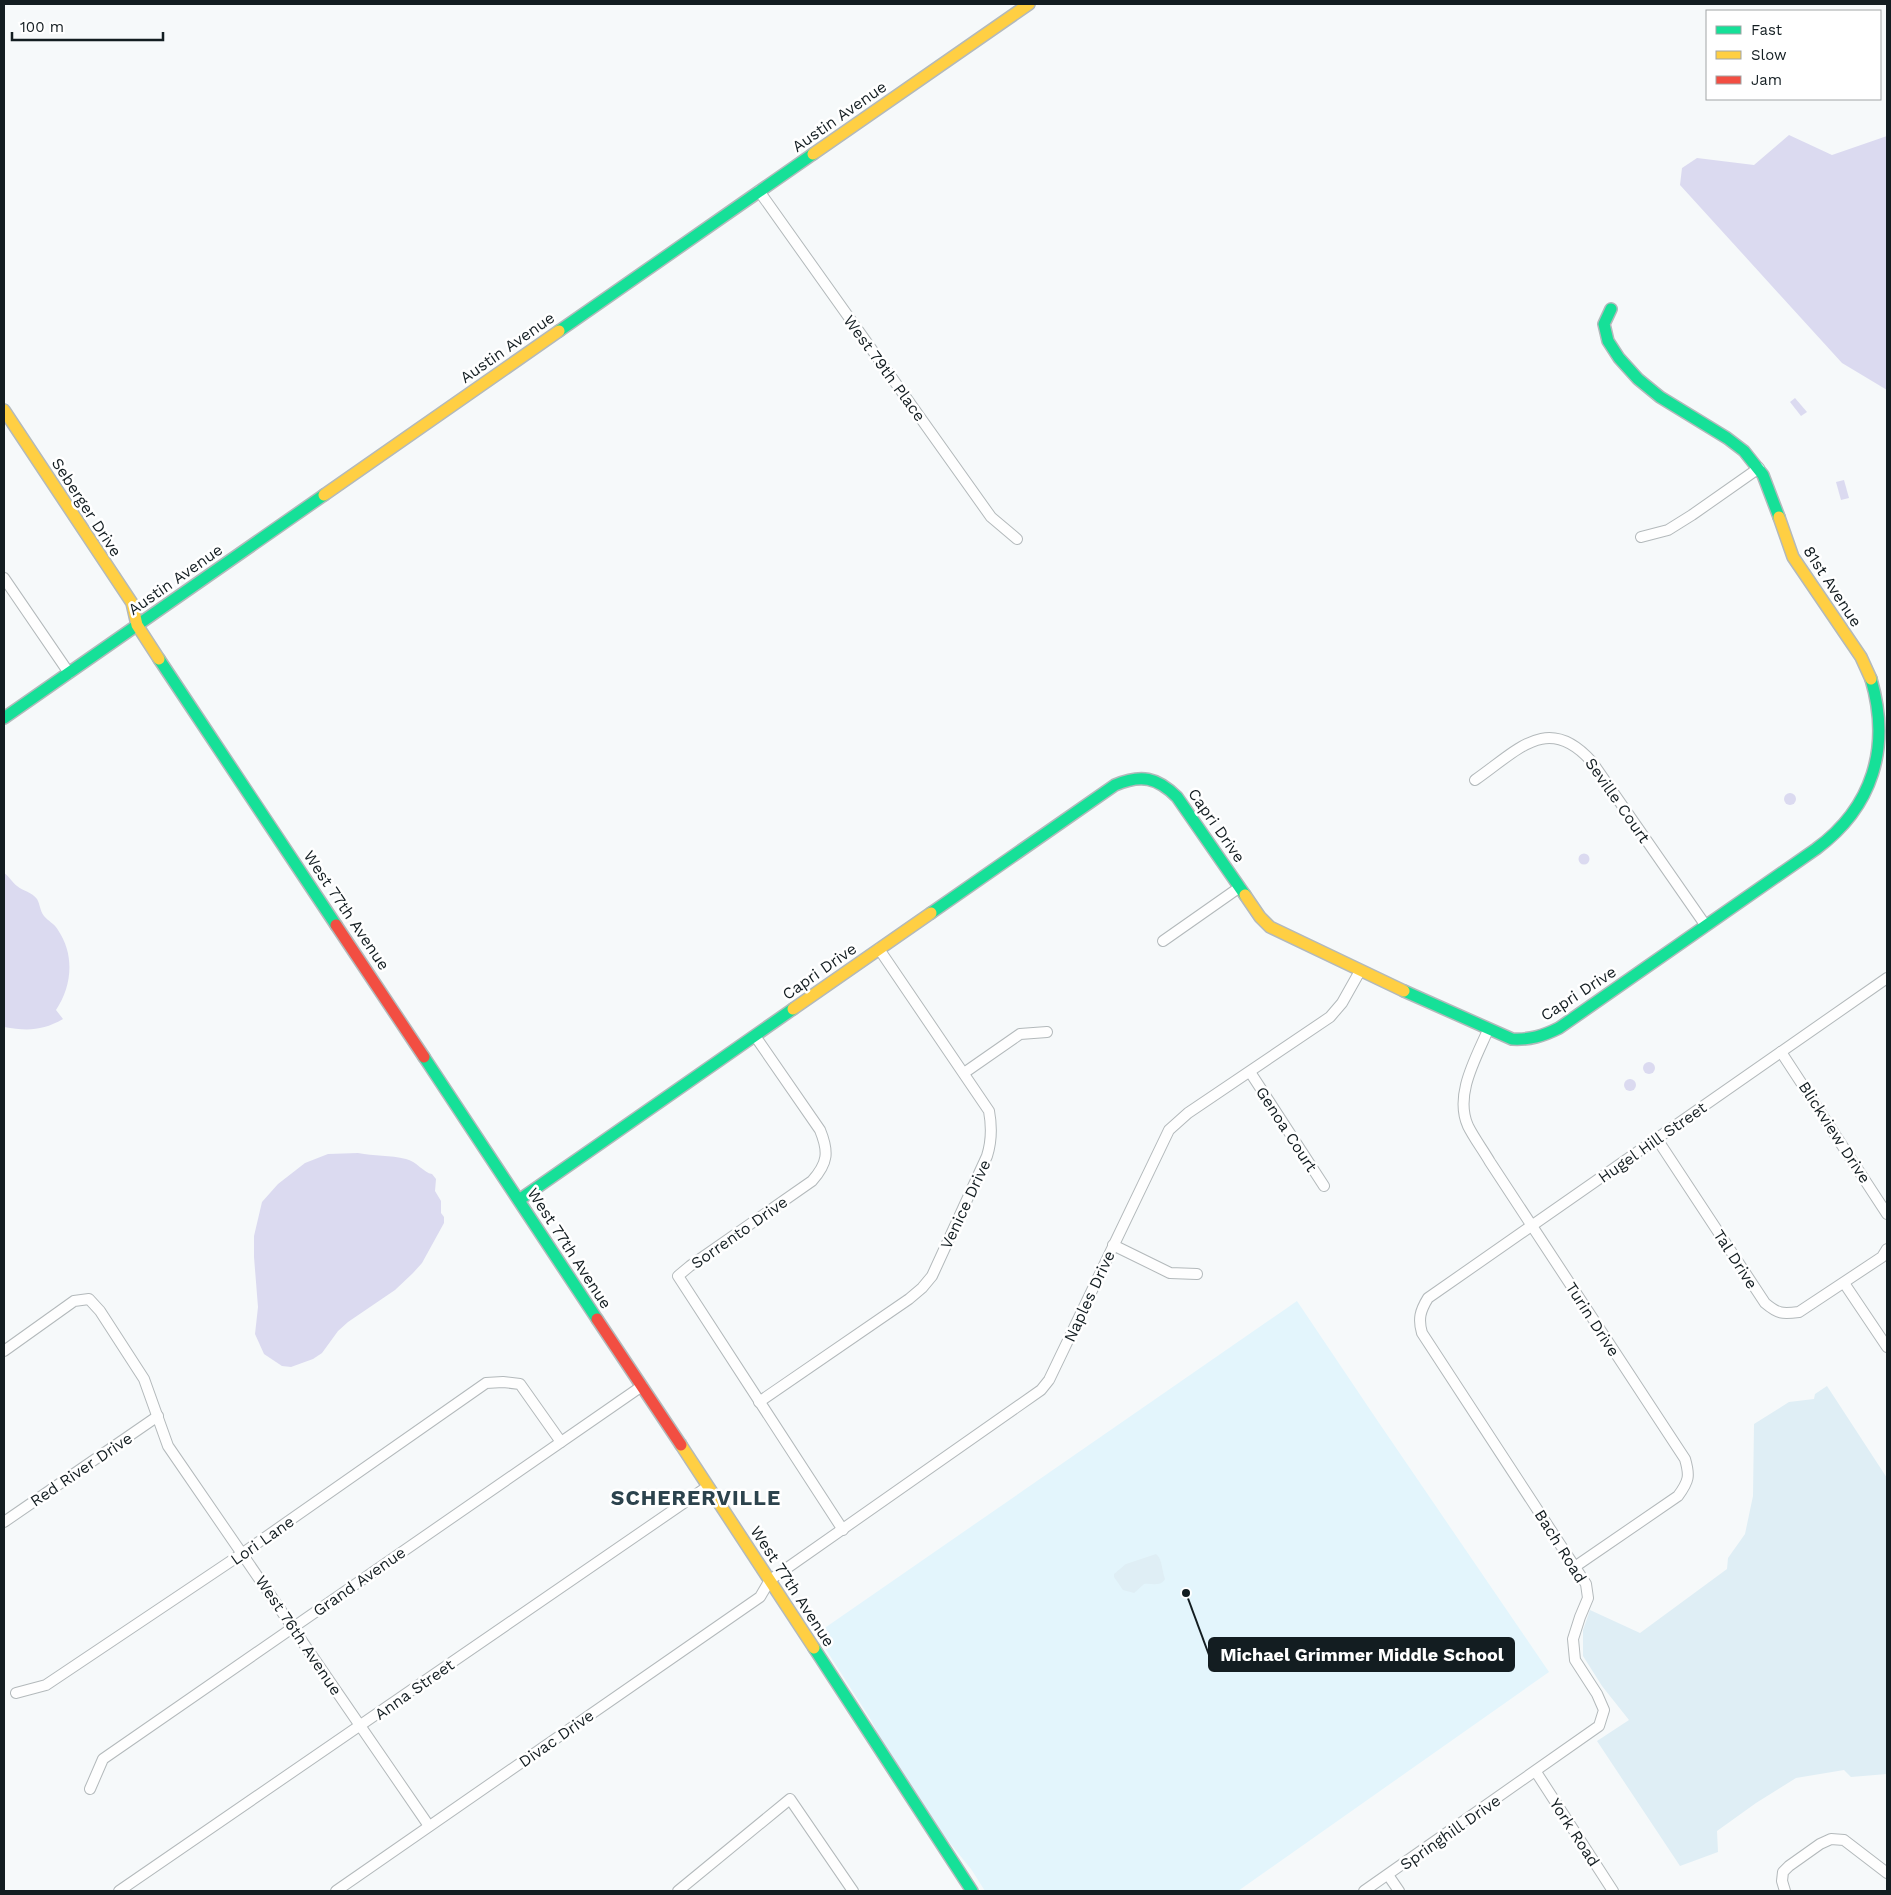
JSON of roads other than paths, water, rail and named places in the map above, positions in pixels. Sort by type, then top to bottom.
[{"type":"street","name":"Austin Avenue","points":[[4,718],[1029,4]]},
{"type":"street","name":"West 79th Place","points":[[759,191],[991,517],[1017,538]]},
{"type":"street","name":"81st Avenue","points":[[1611,309],[1604,324],[1610,345],[1626,367],[1657,396],[1722,434],[1744,451],[1759,468],[1772,493],[1792,557],[1865,663],[1875,684],[1880,704],[1884,760],[1863,800]]},
{"type":"street","name":"Seberger Drive","points":[[4,410],[132,603],[137,625]]},
{"type":"street","points":[[1641,536],[1668,530],[1692,516],[1759,468]]},
{"type":"street","points":[[4,578],[69,673]]},
{"type":"street","name":"West 77th Avenue","points":[[137,625],[770,1580],[972,1891]]},
{"type":"street","name":"Seville Court","points":[[1476,780],[1537,738],[1554,736],[1568,741],[1582,750],[1592,762],[1706,926]]},
{"type":"street","name":"Capri Drive","points":[[519,1200],[1115,785],[1126,780],[1150,779],[1170,788],[1260,917],[1270,927],[1488,1030],[1512,1039],[1525,1040],[1542,1036],[1559,1028],[1816,849],[1839,831],[1852,817],[1863,800]]},
{"type":"street","points":[[1163,940],[1240,887]]},
{"type":"street","name":"Venice Drive","points":[[759,1402],[909,1299],[922,1288],[932,1276],[988,1156],[992,1127],[989,1111],[879,949]]},
{"type":"street","name":"Naples Drive","points":[[770,1580],[1041,1390],[1049,1380],[1169,1130],[1188,1113],[1330,1017],[1342,1003],[1360,971]]},
{"type":"street","name":"Hugel Hill Street","points":[[1421,1310],[1428,1298],[1887,978]]},
{"type":"street","name":"Turin Drive","points":[[1488,1030],[1466,1080],[1463,1100],[1467,1124],[1685,1459],[1688,1472],[1687,1483],[1678,1496],[1576,1566]]},
{"type":"street","points":[[964,1073],[1020,1034],[1047,1032]]},
{"type":"street","name":"Sorrento Drive","points":[[755,1036],[820,1130],[826,1152],[825,1163],[812,1181],[678,1276],[843,1530]]},
{"type":"street","name":"Blickview Drive","points":[[1782,1052],[1887,1214]]},
{"type":"street","name":"Genoa Court","points":[[1250,1072],[1324,1186]]},
{"type":"street","name":"Tal Drive","points":[[1657,1138],[1765,1303],[1774,1311],[1785,1314],[1799,1312],[1844,1283]]},
{"type":"street","points":[[1113,1246],[1170,1273],[1197,1274]]},
{"type":"street","points":[[1887,1249],[1882,1258],[1844,1283],[1887,1347]]},
{"type":"street","name":"West 76th Avenue","points":[[4,1351],[74,1301],[89,1299],[100,1311],[144,1380],[168,1446],[429,1826]]},
{"type":"street","name":"Bach Road","points":[[1421,1310],[1419,1322],[1422,1333],[1586,1584],[1588,1598],[1574,1639],[1575,1660],[1597,1694],[1604,1710],[1599,1726],[1536,1772]]},
{"type":"street","name":"Lori Lane","points":[[16,1693],[46,1685],[243,1553],[486,1383],[504,1382],[520,1384],[561,1442]]},
{"type":"street","name":"Grand Avenue","points":[[90,1789],[103,1759],[642,1386]]},
{"type":"street","name":"Red River Drive","points":[[4,1522],[158,1416]]},
{"type":"street","name":"Anna Street","points":[[119,1891],[707,1487]]},
{"type":"street","name":"Divac Drive","points":[[336,1891],[760,1597],[770,1580]]},
{"type":"street","name":"Springhill Drive","points":[[1364,1891],[1536,1772]]},
{"type":"street","name":"York Road","points":[[1536,1772],[1614,1891]]},
{"type":"street","points":[[678,1891],[790,1798],[853,1891]]},
{"type":"street","points":[[1785,1891],[1782,1881],[1783,1872],[1820,1844],[1831,1839],[1844,1840],[1887,1873]]},
{"type":"street","points":[[1388,1875],[1399,1891]]},
{"type":"water","points":[[1789,135],[1832,155],[1887,136],[1887,390],[1842,363],[1680,185],[1682,168],[1697,158],[1754,165]]},
{"type":"water","points":[[1795,398],[1807,412],[1801,416],[1790,402]]},
{"type":"water","points":[[1844,480],[1849,498],[1841,500],[1836,482]]},
{"type":"water","points":[[1788,793],[1792,793],[1796,799],[1792,805],[1788,805],[1784,801],[1784,797]]},
{"type":"water","points":[[1584,853],[1590,859],[1584,865],[1578,859]]},
{"type":"water","points":[[4,873],[17,886],[37,899],[43,914],[57,928],[67,950],[69,960],[68,981],[56,1010],[63,1019],[41,1028],[20,1029],[4,1027]]},
{"type":"water","points":[[1647,1062],[1651,1062],[1655,1068],[1651,1074],[1647,1074],[1643,1070],[1643,1066]]},
{"type":"water","points":[[1628,1079],[1632,1079],[1636,1085],[1632,1091],[1628,1091],[1624,1087],[1624,1083]]},
{"type":"water","points":[[358,1153],[406,1159],[432,1174],[436,1179],[435,1191],[441,1201],[441,1213],[444,1217],[444,1223],[422,1263],[395,1290],[348,1322],[338,1331],[322,1353],[313,1359],[291,1367],[282,1366],[264,1354],[255,1334],[258,1307],[254,1236],[262,1202],[278,1184],[305,1163],[328,1154]]},
{"type":"place","name":"Michael Grimmer Middle School","points":[[1186,1593]]},
{"type":"district","name":"SCHERERVILLE","points":[[696,1498]]}]
